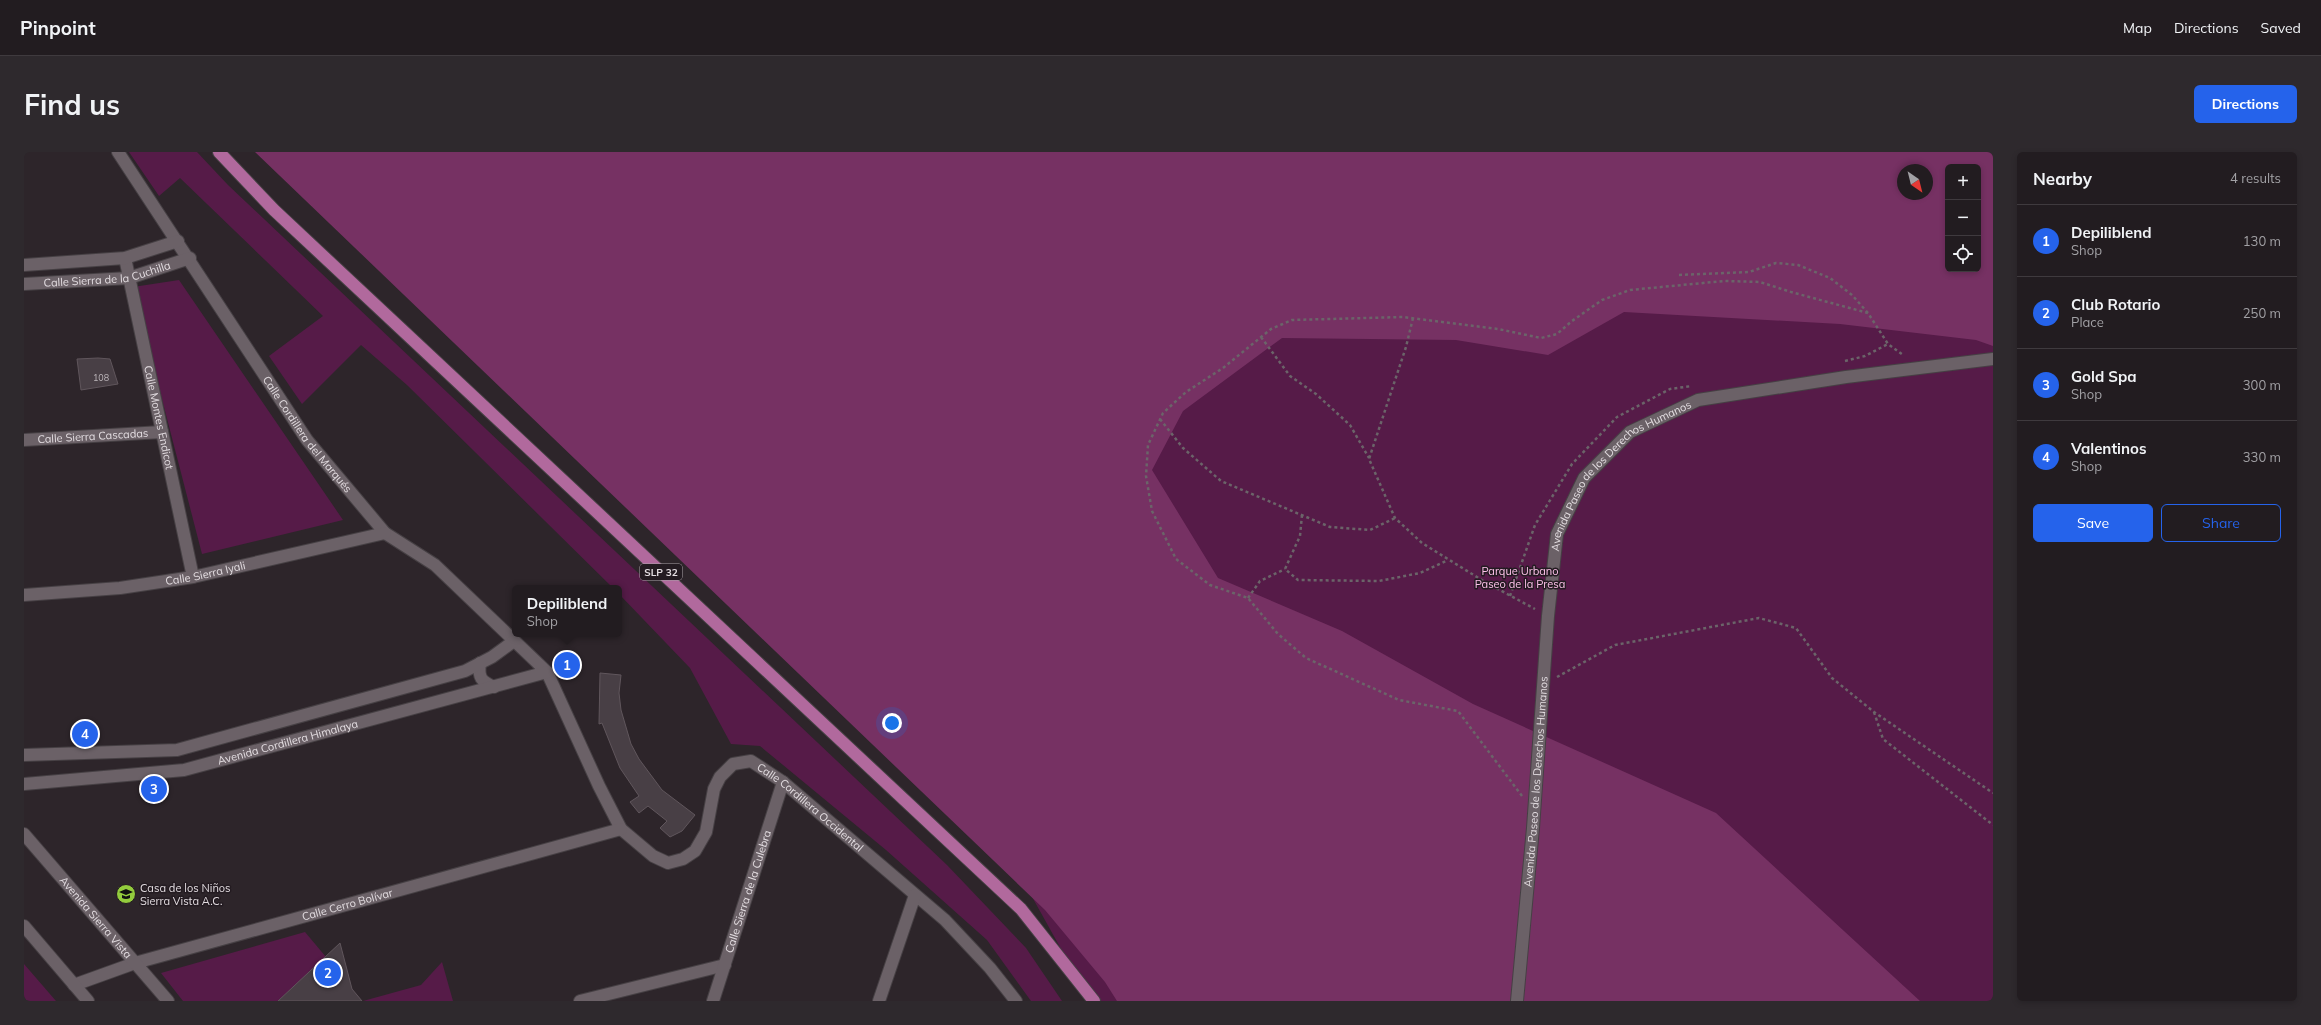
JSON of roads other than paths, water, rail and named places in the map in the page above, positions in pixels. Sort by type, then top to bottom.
[{"type":"main road","name":"SLP 32","points":[[219,152],[280,216],[1021,909],[1094,1001]]},
{"type":"street","name":"Calle Cordillera del Marqués","points":[[118,152],[190,258],[307,440],[385,533],[435,565],[547,672]]},
{"type":"street","name":"Calle Sierra de la Cuchilla","points":[[24,264],[125,258],[178,241]]},
{"type":"street","name":"Calle Montes Endicot","points":[[125,258],[193,577]]},
{"type":"street","name":"Calle Sierra de la Cuchilla","points":[[24,284],[129,278],[190,258]]},
{"type":"street","name":"Avenida Paseo de los Derechos Humanos","points":[[1516,1001],[1534,811],[1548,616],[1558,534],[1584,478],[1630,432],[1698,400],[1919,368],[1993,359]]},
{"type":"street","name":"Calle Sierra Cascadas","points":[[24,440],[162,432]]},
{"type":"street","name":"Calle Sierra Iyali","points":[[24,595],[120,588],[193,577],[385,533]]},
{"type":"street","name":"Avenida Cordillera Himalaya","points":[[24,755],[177,750],[465,671],[514,641]]},
{"type":"street","points":[[480,663],[478,674],[480,678],[482,681],[494,687]]},
{"type":"street","name":"Avenida Cordillera Himalaya","points":[[24,784],[184,770],[547,672]]},
{"type":"street","name":"Calle Cordillera Occidental","points":[[547,672],[599,786],[621,829],[653,856],[668,863],[683,859],[695,851],[706,832],[714,790],[720,777],[733,764],[752,761],[783,782],[945,920],[990,968],[1016,1001]]},
{"type":"street","name":"Calle Sierra de la Culebra","points":[[713,1001],[783,782]]},
{"type":"street","name":"Calle Cerro Bolívar","points":[[74,985],[136,963],[621,829]]},
{"type":"street","name":"Avenida Sierra Vista","points":[[24,834],[168,1001]]},
{"type":"street","points":[[879,1001],[915,895]]},
{"type":"street","points":[[24,926],[88,1001]]},
{"type":"street","points":[[580,1001],[725,965]]},
{"type":"place","name":"Depiliblend","points":[[567,665]]},
{"type":"place","name":"Valentinos","points":[[85,734]]},
{"type":"place","name":"Gold Spa","points":[[154,789]]},
{"type":"place","name":"Casa de los Niños Sierra Vista A.C.","points":[[126,894]]},
{"type":"place","name":"Club Rotario","points":[[328,973]]},
{"type":"park label","name":"Parque Urbano Paseo de la Presa","points":[[1520,577]]}]
